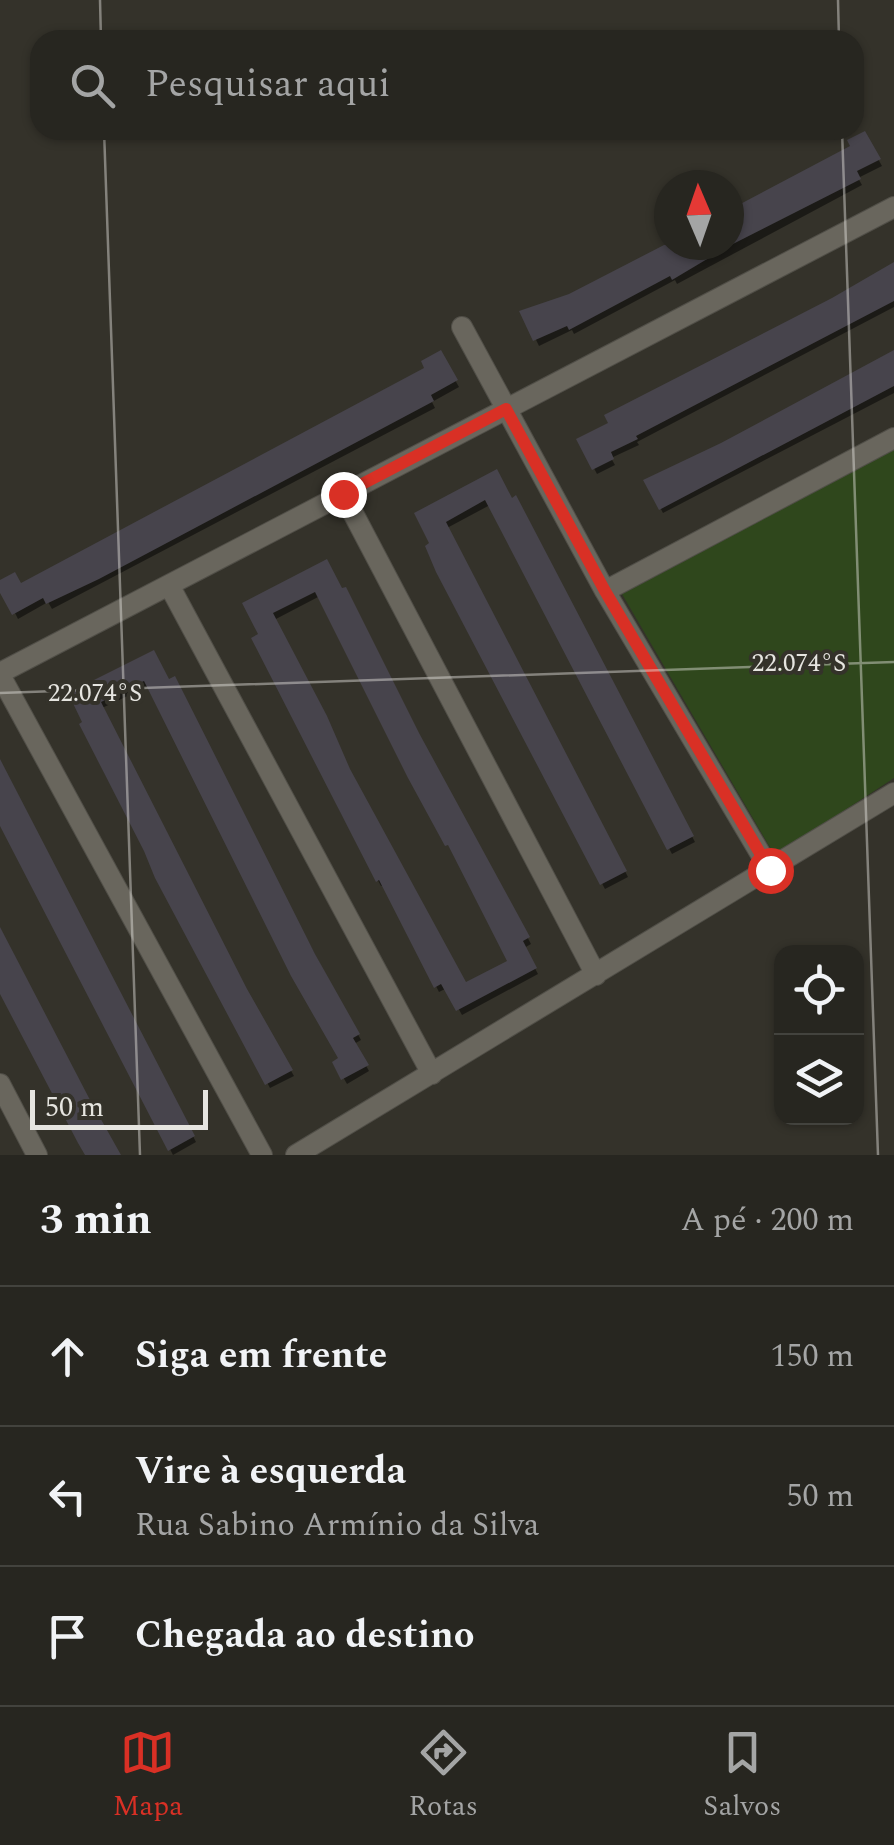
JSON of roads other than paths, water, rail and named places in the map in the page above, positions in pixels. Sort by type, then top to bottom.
[{"type":"street","points":[[262,1155],[0,674],[894,207]]},
{"type":"street","points":[[462,327],[605,591],[770,870]]},
{"type":"street","points":[[605,591],[894,438]]},
{"type":"street","points":[[343,494],[596,975]]},
{"type":"street","points":[[169,585],[432,1074]]},
{"type":"street","points":[[296,1155],[894,794]]},
{"type":"street","points":[[0,1084],[8,1121],[37,1155]]}]
